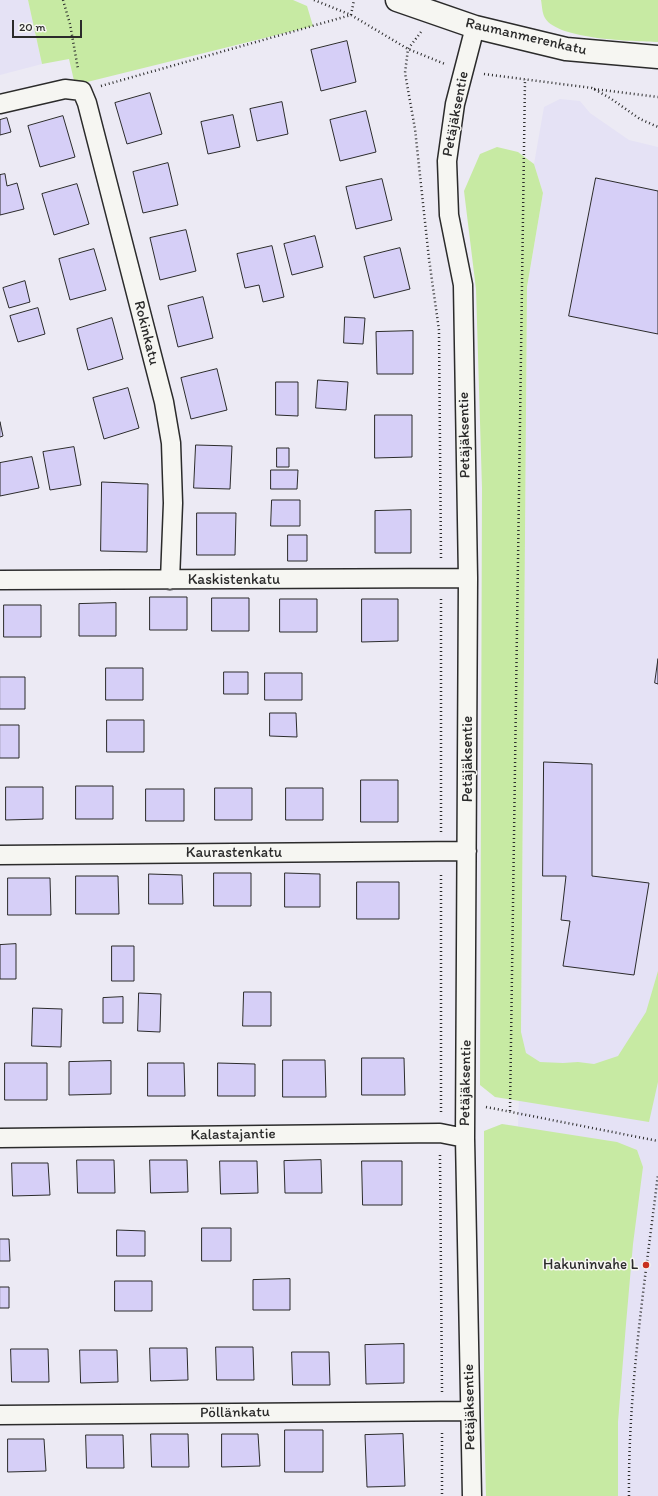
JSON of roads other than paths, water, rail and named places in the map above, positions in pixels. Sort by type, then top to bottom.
[{"type":"main road","name":"Raumanmerenkatu","points":[[403,1],[435,14],[475,27],[566,49],[658,57]]},
{"type":"street","name":"Petäjäksentie","points":[[472,1496],[465,1138],[468,578],[463,285],[449,215],[447,161],[455,104],[475,27]]},
{"type":"street","name":"Rokinkatu","points":[[0,104],[65,89],[82,91],[87,103],[164,402],[171,443],[173,504],[170,580]]},
{"type":"street","name":"Kaskistenkatu","points":[[0,580],[468,578]]},
{"type":"street","name":"Kaurastenkatu","points":[[0,855],[467,851]]},
{"type":"street","name":"Kalastajantie","points":[[0,1138],[440,1133],[465,1138]]},
{"type":"street","name":"Pöllänkatu","points":[[0,1415],[442,1410],[470,1411]]},
{"type":"place","name":"Hakuninvahe L","points":[[646,1265]]}]
